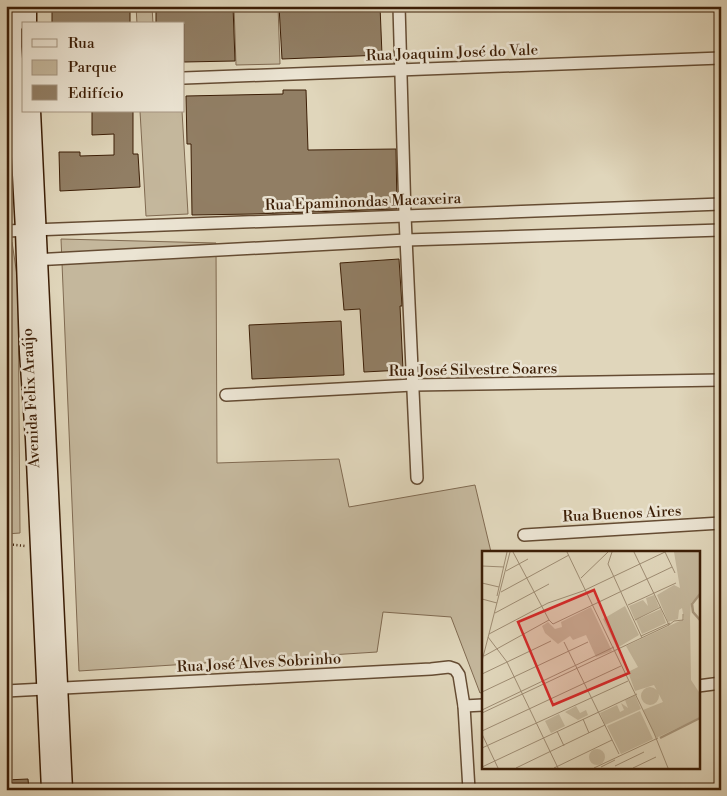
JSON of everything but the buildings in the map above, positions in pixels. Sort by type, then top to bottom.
[{"type":"main road","name":"Avenida Felix Araújo","points":[[13,6],[11,84],[31,230]]},
{"type":"main road","points":[[28,6],[28,22]]},
{"type":"main road","name":"Avenida Felix Araújo","points":[[32,112],[32,260],[52,689],[50,790]]},
{"type":"main road","name":"Avenida Felix Araújo","points":[[32,260],[28,352],[34,439],[38,546],[64,790]]},
{"type":"street","points":[[398,6],[417,478]]},
{"type":"street","name":"Rua Joaquim José do Vale","points":[[185,78],[721,58]]},
{"type":"street","name":"Rua Epaminondas Macaxeira","points":[[6,231],[721,204]]},
{"type":"street","points":[[32,260],[406,240],[721,230]]},
{"type":"street","name":"Rua José Silvestre Soares","points":[[226,395],[413,385],[721,380]]},
{"type":"street","name":"Rua Buenos Aires","points":[[524,535],[721,523]]},
{"type":"street","name":"Rua José Alves Sobrinho","points":[[6,691],[430,670],[449,667],[455,669],[459,675],[464,706],[469,790]]},
{"type":"street","points":[[700,686],[721,684]]},
{"type":"street","points":[[464,706],[482,704]]},
{"type":"path","points":[[6,544],[38,546]]},
{"type":"green space","points":[[136,6],[152,6],[153,22],[137,22]]},
{"type":"green space","points":[[234,6],[278,6],[280,64],[236,65]]},
{"type":"green space","points":[[140,112],[182,112],[188,214],[146,216]]},
{"type":"green space","points":[[61,239],[216,243],[217,463],[339,459],[349,507],[475,485],[491,551],[482,551],[482,692],[480,693],[451,617],[383,612],[377,652],[79,671]]},
{"type":"green space","points":[[12,242],[18,282],[20,533],[6,534],[6,243]]}]
